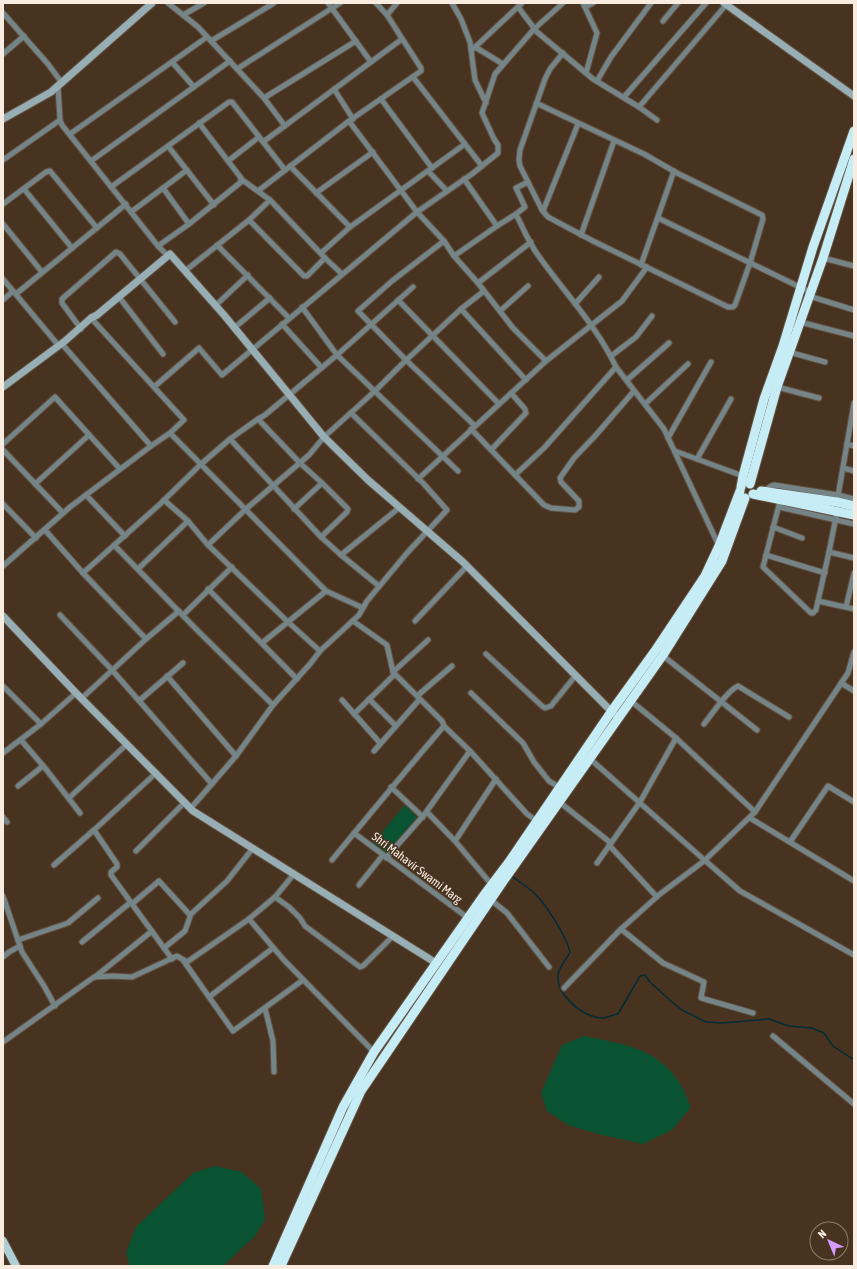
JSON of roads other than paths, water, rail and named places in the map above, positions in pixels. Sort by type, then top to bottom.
[{"type":"highway","points":[[659,653],[705,576],[747,490],[743,476],[764,399],[854,131]]},
{"type":"highway","points":[[273,1266],[343,1107],[374,1052],[491,900],[501,878],[587,756],[612,712],[643,675],[722,561],[747,490],[777,387],[823,258],[854,159]]},
{"type":"highway","points":[[831,196],[840,201]]},
{"type":"highway","points":[[747,490],[764,491],[837,507],[854,515]]},
{"type":"highway","points":[[747,490],[780,504],[837,507],[854,506]]},
{"type":"highway","points":[[515,860],[536,820],[557,800],[557,786],[587,756],[619,718],[631,701],[643,675]]},
{"type":"highway","points":[[281,1266],[358,1096],[468,918],[492,884],[501,878]]},
{"type":"main road","points":[[3,1241],[16,1266]]},
{"type":"street","points":[[3,119],[51,92],[60,85],[152,3]]},
{"type":"street","points":[[168,3],[207,37],[238,69],[264,98],[285,126]]},
{"type":"street","points":[[183,15],[204,3]]},
{"type":"street","points":[[211,41],[274,3]]},
{"type":"street","points":[[328,3],[371,62]]},
{"type":"street","points":[[238,69],[340,3]]},
{"type":"street","points":[[258,191],[351,120],[413,77],[422,69],[387,15],[376,3]]},
{"type":"street","points":[[387,15],[397,3]]},
{"type":"street","points":[[452,3],[473,49],[476,80],[485,107]]},
{"type":"street","points":[[154,387],[199,348],[222,375],[417,212],[464,180],[498,153],[499,147],[482,115],[494,75],[534,28],[563,3]]},
{"type":"street","points":[[586,73],[597,33],[584,5],[593,3]]},
{"type":"street","points":[[597,81],[610,59],[651,3]]},
{"type":"street","points":[[663,21],[678,3]]},
{"type":"street","points":[[624,97],[706,3]]},
{"type":"street","points":[[639,106],[725,4],[854,96]]},
{"type":"street","points":[[473,49],[520,5],[534,28],[586,73],[639,106],[657,120]]},
{"type":"street","points":[[3,13],[48,64],[60,85],[60,120],[70,134],[158,246],[168,256],[170,254],[185,271],[252,349],[324,437],[368,480],[467,566],[619,718]]},
{"type":"street","points":[[4,52],[24,36]]},
{"type":"street","points":[[70,134],[207,37]]},
{"type":"street","points":[[263,142],[402,39]]},
{"type":"street","points":[[264,98],[356,41]]},
{"type":"street","points":[[473,49],[503,64]]},
{"type":"street","points":[[536,103],[647,156],[674,171],[762,214],[763,219],[750,263],[735,305],[731,308],[644,266],[552,220],[543,211],[527,183],[520,166],[519,155],[536,103],[548,73],[563,53]]},
{"type":"street","points":[[91,161],[230,61]]},
{"type":"street","points":[[172,62],[194,87]]},
{"type":"street","points":[[413,77],[482,166]]},
{"type":"street","points":[[334,89],[351,120],[372,152],[417,212],[444,241],[454,256],[478,283],[513,328],[546,361]]},
{"type":"street","points":[[381,99],[447,191]]},
{"type":"street","points":[[111,187],[228,102],[231,102],[285,170]]},
{"type":"street","points":[[3,160],[60,120]]},
{"type":"street","points":[[199,123],[241,179],[270,200],[342,274]]},
{"type":"street","points":[[543,211],[578,124]]},
{"type":"street","points":[[228,161],[259,137]]},
{"type":"street","points":[[581,235],[614,141]]},
{"type":"street","points":[[321,253],[350,227],[465,144]]},
{"type":"street","points":[[168,146],[214,205]]},
{"type":"street","points":[[316,193],[372,152]]},
{"type":"street","points":[[290,166],[350,227]]},
{"type":"street","points":[[131,212],[187,170]]},
{"type":"street","points":[[418,479],[546,361],[622,301],[644,266],[674,171]]},
{"type":"street","points":[[3,204],[46,172],[50,172],[97,228]]},
{"type":"street","points":[[158,246],[214,205],[240,182],[241,179]]},
{"type":"street","points":[[464,180],[497,226]]},
{"type":"street","points":[[454,256],[525,207],[516,188],[527,183]]},
{"type":"street","points":[[163,188],[189,224]]},
{"type":"street","points":[[24,189],[72,248]]},
{"type":"street","points":[[185,271],[249,220],[270,200]]},
{"type":"street","points":[[3,300],[42,272],[126,204]]},
{"type":"street","points":[[516,214],[537,253],[591,326],[611,356],[616,367],[664,429],[719,546]]},
{"type":"street","points":[[658,218],[802,287],[810,294],[854,310]]},
{"type":"street","points":[[249,220],[304,276],[307,276],[325,258]]},
{"type":"street","points":[[3,224],[42,272]]},
{"type":"street","points":[[444,241],[392,281],[358,311],[473,427],[491,450],[541,502],[548,506],[575,510],[577,509],[580,502],[560,482],[560,478],[574,458],[634,391]]},
{"type":"street","points":[[478,283],[531,242]]},
{"type":"street","points":[[218,245],[289,318]]},
{"type":"street","points":[[80,329],[62,303],[62,299],[116,252],[120,254],[175,322]]},
{"type":"street","points":[[3,388],[80,329],[91,318],[97,315],[168,256]]},
{"type":"street","points":[[823,258],[854,266]]},
{"type":"street","points":[[215,306],[248,276]]},
{"type":"street","points":[[575,304],[599,277]]},
{"type":"street","points":[[3,279],[151,446]]},
{"type":"street","points":[[500,311],[528,286]]},
{"type":"street","points":[[83,573],[230,439],[289,395],[337,355],[413,287]]},
{"type":"street","points":[[208,545],[246,509],[309,455],[324,437],[375,391],[461,309],[484,291]]},
{"type":"street","points":[[119,297],[163,354]]},
{"type":"street","points":[[234,328],[270,298]]},
{"type":"street","points":[[398,300],[500,404]]},
{"type":"street","points":[[302,307],[337,355],[458,472]]},
{"type":"street","points":[[461,309],[526,380]]},
{"type":"street","points":[[611,356],[636,337],[652,316]]},
{"type":"street","points":[[3,566],[86,495],[120,468],[170,433],[184,420],[91,318]]},
{"type":"street","points":[[800,322],[854,336]]},
{"type":"street","points":[[282,324],[321,367]]},
{"type":"street","points":[[627,380],[669,343]]},
{"type":"street","points":[[789,352],[826,362]]},
{"type":"street","points":[[668,438],[711,362]]},
{"type":"street","points":[[645,404],[688,364]]},
{"type":"street","points":[[515,475],[549,443],[616,367]]},
{"type":"street","points":[[777,387],[819,398]]},
{"type":"street","points":[[491,450],[526,413],[511,393]]},
{"type":"street","points":[[3,444],[55,397],[120,468]]},
{"type":"street","points":[[697,459],[731,399]]},
{"type":"street","points":[[780,504],[762,565],[764,569],[811,613],[816,610],[825,573],[847,444],[852,423],[854,403]]},
{"type":"street","points":[[191,808],[236,756],[273,705],[320,651],[359,615],[366,601],[406,553],[447,510],[351,413]]},
{"type":"street","points":[[258,418],[300,463],[348,509],[347,512],[321,537]]},
{"type":"street","points":[[170,433],[326,591],[363,608]]},
{"type":"street","points":[[35,484],[89,435]]},
{"type":"street","points":[[230,439],[321,537],[379,586]]},
{"type":"street","points":[[847,444],[854,446]]},
{"type":"street","points":[[3,450],[63,514]]},
{"type":"street","points":[[675,451],[743,476]]},
{"type":"street","points":[[843,468],[854,471]]},
{"type":"street","points":[[294,509],[322,483]]},
{"type":"street","points":[[86,495],[124,536]]},
{"type":"street","points":[[837,507],[854,499]]},
{"type":"street","points":[[164,500],[188,521],[208,545],[320,651]]},
{"type":"street","points":[[3,504],[36,538]]},
{"type":"street","points":[[341,555],[400,507]]},
{"type":"street","points":[[837,507],[854,524]]},
{"type":"street","points":[[138,569],[188,521]]},
{"type":"street","points":[[773,527],[802,538]]},
{"type":"street","points":[[45,530],[83,573],[146,639]]},
{"type":"street","points":[[114,545],[273,705]]},
{"type":"street","points":[[829,552],[854,558]]},
{"type":"street","points":[[766,555],[825,573]]},
{"type":"street","points":[[3,558],[8,562]]},
{"type":"street","points":[[416,621],[467,566]]},
{"type":"street","points":[[82,698],[146,639],[181,613],[232,567]]},
{"type":"street","points":[[846,607],[854,573]]},
{"type":"street","points":[[208,589],[297,679]]},
{"type":"street","points":[[262,643],[326,591]]},
{"type":"street","points":[[818,601],[854,609]]},
{"type":"street","points":[[60,615],[140,700],[212,784]]},
{"type":"street","points":[[3,616],[76,693],[191,808],[440,965]]},
{"type":"street","points":[[353,621],[386,645],[394,673],[442,721],[444,726],[496,779],[527,814],[536,820]]},
{"type":"street","points":[[354,714],[428,640]]},
{"type":"street","points":[[564,988],[621,929],[657,897],[704,860],[750,818],[848,674],[854,652]]},
{"type":"street","points":[[659,653],[757,730]]},
{"type":"street","points":[[486,654],[546,708],[551,706],[576,676]]},
{"type":"street","points":[[140,700],[183,662]]},
{"type":"street","points":[[374,751],[418,698],[452,666]]},
{"type":"street","points":[[167,676],[236,756]]},
{"type":"street","points":[[841,683],[854,691]]},
{"type":"street","points":[[3,686],[41,724]]},
{"type":"street","points":[[704,724],[735,688],[740,686],[789,717]]},
{"type":"street","points":[[4,751],[41,724],[76,693]]},
{"type":"street","points":[[470,693],[523,743],[534,762],[549,781],[557,786]]},
{"type":"street","points":[[342,700],[380,743]]},
{"type":"street","points":[[369,700],[396,726]]},
{"type":"street","points":[[631,701],[676,738],[755,812]]},
{"type":"street","points":[[332,860],[379,804],[391,787],[444,726]]},
{"type":"street","points":[[597,863],[640,802],[676,738]]},
{"type":"street","points":[[20,740],[80,812]]},
{"type":"street","points":[[69,798],[127,744]]},
{"type":"street","points":[[359,885],[423,817],[470,752]]},
{"type":"street","points":[[587,756],[740,891],[854,955]]},
{"type":"street","points":[[18,786],[43,766]]},
{"type":"street","points":[[54,865],[156,773]]},
{"type":"street","points":[[455,841],[496,779]]},
{"type":"street","points":[[790,842],[828,786],[854,802]]},
{"type":"street","points":[[391,787],[423,817]]},
{"type":"street","points":[[557,800],[610,844],[657,897]]},
{"type":"street","points":[[136,850],[185,802]]},
{"type":"street","points":[[427,812],[455,841],[492,884]]},
{"type":"street","points":[[3,817],[7,822]]},
{"type":"street","points":[[750,818],[854,881]]},
{"type":"street","points":[[94,830],[117,864],[117,867],[111,872],[111,875],[172,959]]},
{"type":"street","name":"Shri Mahavir Swami Marg","points":[[354,833],[468,918]]},
{"type":"street","points":[[164,948],[186,929],[190,915],[227,881],[253,848]]},
{"type":"street","points":[[94,977],[132,977],[177,956],[187,962],[249,919],[275,897],[294,874]]},
{"type":"street","points":[[82,942],[159,881],[190,915]]},
{"type":"street","points":[[3,896],[22,952],[55,1006]]},
{"type":"street","points":[[275,897],[289,907],[300,918],[305,926],[360,967],[364,966],[393,936]]},
{"type":"street","points":[[3,957],[19,943],[68,923],[98,898]]},
{"type":"street","points":[[491,900],[507,913],[549,967]]},
{"type":"street","points":[[249,919],[273,948],[303,980],[374,1052]]},
{"type":"street","points":[[621,929],[663,963],[704,982],[701,998],[753,1013]]},
{"type":"street","points":[[3,1042],[94,977],[152,931]]},
{"type":"street","points":[[209,998],[273,948]]},
{"type":"street","points":[[182,959],[233,1031],[303,980]]},
{"type":"street","points":[[264,1008],[273,1041],[274,1072]]},
{"type":"street","points":[[773,1036],[854,1104]]},
{"type":"waterway","points":[[521,837],[540,809]]},
{"type":"waterway","points":[[511,875],[539,898],[550,912],[560,929],[570,952],[559,971],[558,979],[560,987],[570,1002],[585,1013],[602,1018],[618,1014],[640,976],[645,975],[650,982],[682,1010],[706,1022],[723,1023],[769,1019],[789,1026],[812,1028],[824,1033],[833,1046],[854,1060]]}]
